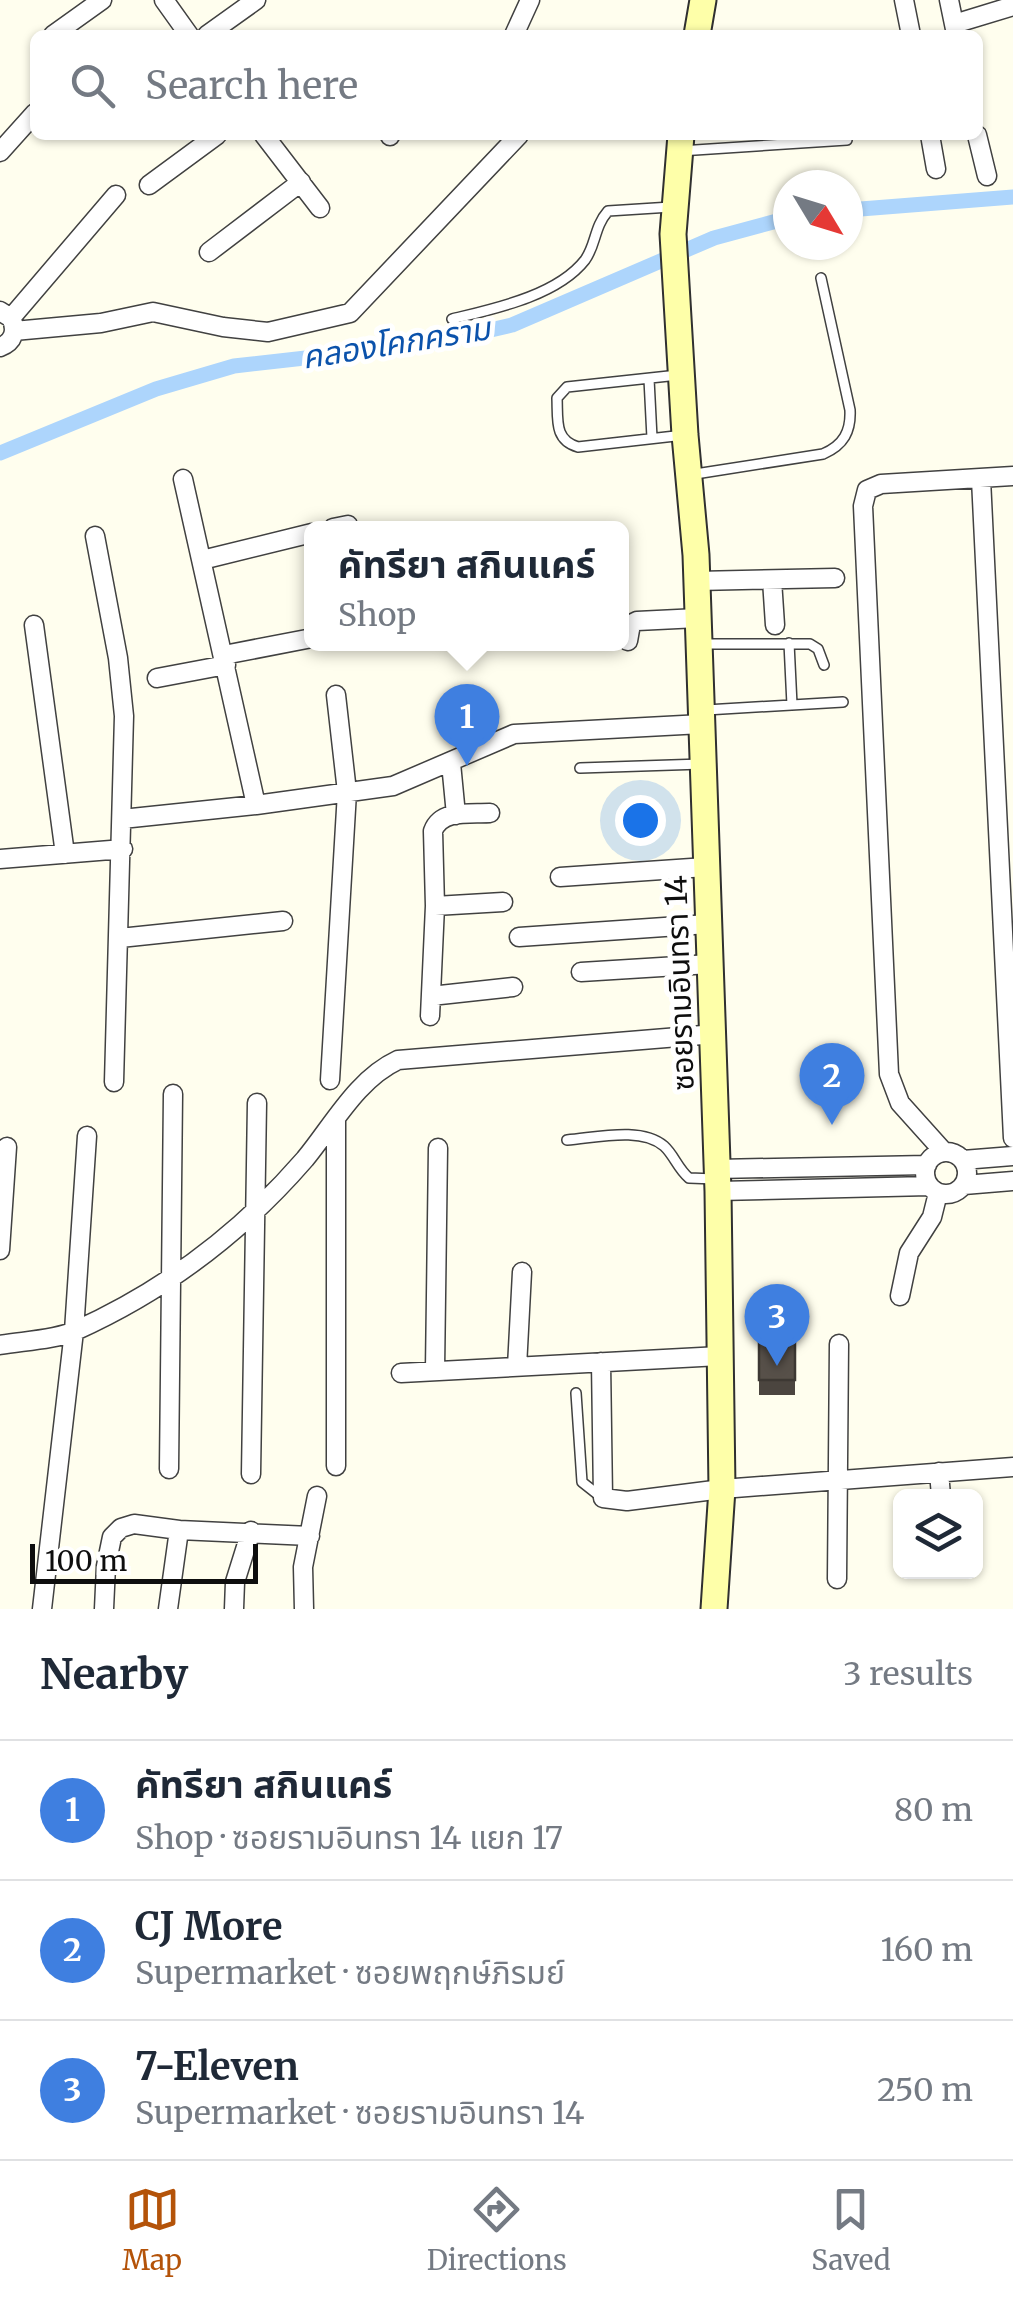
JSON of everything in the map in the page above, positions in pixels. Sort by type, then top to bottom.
[{"type":"street","points":[[60,30],[102,0]]},
{"type":"street","points":[[164,0],[185,30]]},
{"type":"street","points":[[214,30],[256,0]]},
{"type":"street","points":[[516,30],[530,0]]},
{"type":"street","points":[[698,30],[703,0]]},
{"type":"street","points":[[904,0],[910,30]]},
{"type":"street","points":[[950,0],[956,30],[1013,6]]},
{"type":"street","points":[[0,152],[30,119]]},
{"type":"street","points":[[149,185],[210,140]]},
{"type":"street","points":[[268,140],[320,208]]},
{"type":"street","points":[[8,320],[101,323],[153,312],[268,332],[350,313],[514,140]]},
{"type":"street","points":[[931,140],[936,169]]},
{"type":"street","points":[[978,140],[987,176]]},
{"type":"street","name":"ซอยรามอินทรา 14","points":[[680,143],[673,234],[697,581],[718,1180],[722,1489],[714,1609]]},
{"type":"street","points":[[209,252],[301,182]]},
{"type":"street","points":[[0,348],[8,343],[8,320],[116,195]]},
{"type":"street","points":[[944,1152],[900,1103],[888,1074],[863,506],[867,490],[880,484],[1013,476]]},
{"type":"street","points":[[183,479],[256,805]]},
{"type":"street","points":[[981,479],[1013,1138]]},
{"type":"street","points":[[94,536],[118,658],[124,716],[114,1082]]},
{"type":"street","points":[[202,560],[304,536]]},
{"type":"street","points":[[697,581],[836,578]]},
{"type":"street","points":[[772,580],[774,625]]},
{"type":"street","points":[[629,635],[631,624],[637,621],[699,631]]},
{"type":"street","points":[[34,625],[65,854]]},
{"type":"street","points":[[156,678],[304,640]]},
{"type":"street","points":[[330,1080],[347,792],[336,695]]},
{"type":"street","points":[[122,818],[393,786],[514,734],[702,717]]},
{"type":"street","points":[[451,763],[456,815]]},
{"type":"street","points":[[430,1016],[436,822],[445,816],[490,814]]},
{"type":"street","points":[[0,859],[122,849]]},
{"type":"street","points":[[560,877],[706,867]]},
{"type":"street","points":[[435,906],[503,902]]},
{"type":"street","points":[[120,938],[283,920]]},
{"type":"street","points":[[519,937],[708,924]]},
{"type":"street","points":[[581,972],[710,964]]},
{"type":"street","points":[[431,996],[513,987]]},
{"type":"street","points":[[0,1345],[84,1326],[172,1280],[255,1212],[364,1084],[381,1068],[398,1060],[714,1034]]},
{"type":"street","points":[[169,1469],[173,1094]]},
{"type":"street","points":[[251,1474],[256,1103]]},
{"type":"street","points":[[336,1121],[336,1466]]},
{"type":"street","points":[[42,1609],[84,1326],[87,1136]]},
{"type":"street","points":[[0,1250],[7,1147]]},
{"type":"street","points":[[434,1370],[438,1148]]},
{"type":"street","points":[[900,1296],[909,1253],[932,1217],[934,1189],[925,1176],[933,1156],[944,1152],[963,1160],[1013,1156]]},
{"type":"street","points":[[718,1180],[957,1192],[967,1177],[963,1160]]},
{"type":"street","points":[[718,1180],[927,1165]]},
{"type":"street","points":[[964,1185],[1013,1182]]},
{"type":"street","points":[[517,1367],[522,1272]]},
{"type":"street","points":[[836,1579],[839,1344]]},
{"type":"street","points":[[401,1373],[720,1356]]},
{"type":"street","points":[[601,1362],[603,1498],[627,1501],[722,1489],[1013,1466]]},
{"type":"street","points":[[939,1472],[940,1489]]},
{"type":"street","points":[[304,1609],[303,1567],[317,1496]]},
{"type":"street","points":[[104,1609],[106,1566],[112,1538],[120,1528],[134,1524],[310,1536]]},
{"type":"street","points":[[168,1609],[179,1530]]},
{"type":"street","points":[[234,1609],[235,1582],[251,1531]]},
{"type":"lane","points":[[680,143],[847,140]]},
{"type":"lane","points":[[452,319],[510,305],[558,282],[587,258],[594,232],[608,212],[674,206]]},
{"type":"lane","points":[[688,476],[823,454],[836,448],[846,436],[850,410],[821,278]]},
{"type":"lane","points":[[680,375],[572,385],[557,398],[559,435],[566,443],[578,447],[685,435]]},
{"type":"lane","points":[[649,379],[652,438]]},
{"type":"lane","points":[[699,631],[814,646],[824,665]]},
{"type":"lane","points":[[790,643],[792,705]]},
{"type":"lane","points":[[702,717],[843,702]]},
{"type":"lane","points":[[580,768],[703,764]]},
{"type":"lane","points":[[567,1140],[638,1136],[653,1139],[668,1150],[688,1178],[718,1180]]},
{"type":"lane","points":[[576,1393],[582,1482],[603,1498]]},
{"type":"building","points":[[795,1321],[795,1380],[759,1380],[759,1322]]},
{"type":"waterway","name":"คลองโคกคราม","points":[[863,209],[1013,197]]},
{"type":"waterway","name":"คลองโคกคราม","points":[[0,453],[156,389],[234,366],[430,344],[512,325],[714,238],[773,222]]},
{"type":"place","name":"คัทรียา สกินแคร์","points":[[467,766]]},
{"type":"place","name":"CJ More","points":[[832,1125]]},
{"type":"place","name":"7-Eleven","points":[[777,1366]]}]
